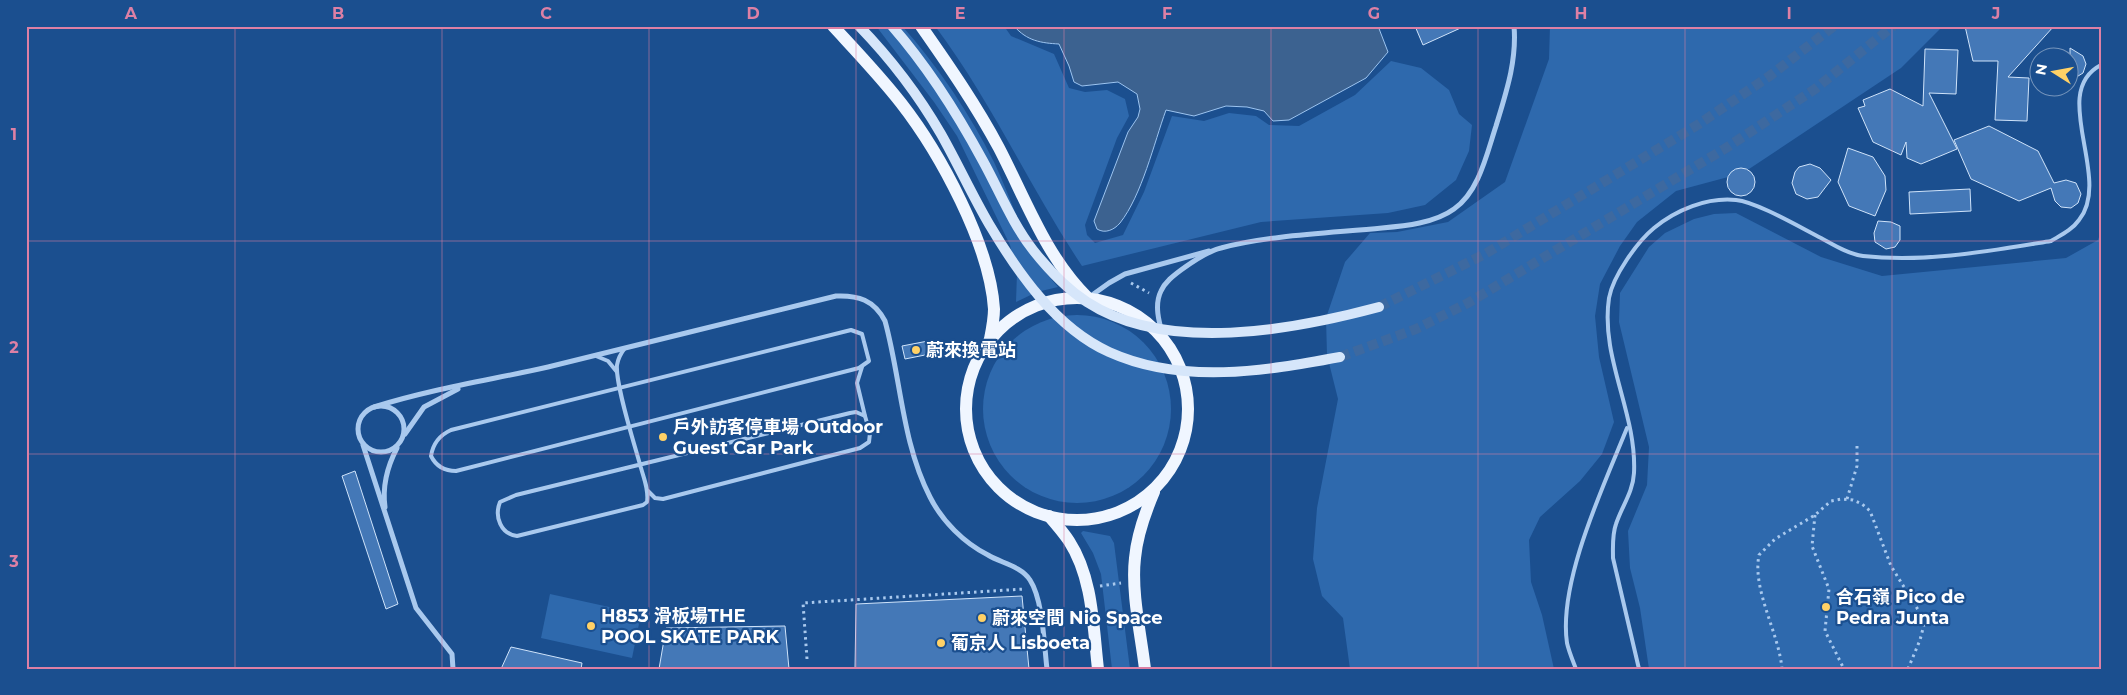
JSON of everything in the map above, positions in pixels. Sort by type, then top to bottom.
[{"type":"main road","points":[[833,26],[902,104],[933,152],[962,204],[977,240],[990,282],[994,310],[990,339]]},
{"type":"main road","points":[[860,26],[913,92],[941,133],[1006,251],[1053,310],[1082,336],[1108,352],[1132,360],[1169,368],[1208,372],[1288,366],[1340,357]]},
{"type":"main road","points":[[892,26],[932,75],[960,120],[1003,202],[1032,250],[1060,280],[1086,302],[1105,312],[1170,331],[1206,332],[1273,330],[1379,308]]},
{"type":"main road","points":[[921,26],[959,79],[993,137],[1053,256],[1070,280],[1088,298]]},
{"type":"main road","points":[[1064,298],[1088,298],[1132,312],[1148,322],[1163,336],[1176,358],[1187,396],[1187,424],[1184,440],[1177,457],[1156,487],[1143,499],[1105,516],[1080,520],[1049,516],[1018,503],[992,480],[975,451],[967,418],[969,384],[982,352],[990,339],[1020,313],[1035,305],[1064,298]]},
{"type":"main road","points":[[1145,669],[1135,581],[1135,558],[1140,532],[1156,487]]},
{"type":"main road","points":[[1049,516],[1069,541],[1082,567],[1091,604],[1098,669]]},
{"type":"street","points":[[1088,298],[1125,274],[1219,248],[1261,241],[1406,225],[1436,218],[1454,210],[1466,199],[1475,184],[1508,86],[1514,57],[1514,26]]},
{"type":"street","points":[[1163,336],[1158,311],[1159,296],[1166,282],[1176,273],[1219,248]]},
{"type":"street","points":[[453,669],[454,663],[449,649],[416,608],[357,430],[358,423],[367,410],[426,392],[466,386],[596,356],[836,296],[861,297],[880,312],[885,321],[911,443],[930,498],[950,526],[968,543],[986,555],[1022,571],[1034,588],[1047,669]]},
{"type":"street","points":[[387,520],[384,495],[388,464],[403,437],[424,408],[442,396],[466,386]]},
{"type":"street","points":[[374,407],[388,407],[395,410],[404,422],[403,437]]},
{"type":"street","points":[[363,444],[370,450],[380,453],[390,451],[398,446]]},
{"type":"lane","points":[[1638,669],[1613,558],[1612,541],[1616,524],[1630,492],[1634,473],[1628,425],[1607,326],[1609,297],[1616,279],[1643,238],[1670,216],[1706,202],[1737,200],[1773,214],[1842,249],[1861,256],[1931,257],[2051,241],[2067,232],[2080,220],[2088,199],[2090,182],[2078,106],[2081,86],[2091,70],[2101,65]]},
{"type":"lane","points":[[851,330],[862,334],[868,361],[862,366],[456,471],[445,470],[437,466],[431,456],[433,447],[440,436],[451,430],[851,330]]},
{"type":"lane","points":[[625,348],[618,360],[617,372],[620,387],[640,465],[647,490],[647,502],[643,505],[517,536],[503,530],[498,519],[498,508],[500,502],[506,498],[640,465],[850,414],[856,412],[865,416]]},
{"type":"lane","points":[[596,356],[608,361],[617,372]]},
{"type":"lane","points":[[647,490],[655,498],[663,499],[860,448],[869,442],[870,438],[857,383],[862,366]]},
{"type":"lane","points":[[1576,669],[1567,643],[1567,601],[1578,558],[1628,425]]},
{"type":"path","points":[[1125,274],[1129,282],[1159,296]]},
{"type":"path","points":[[1847,499],[1857,466],[1857,445]]},
{"type":"path","points":[[1782,669],[1781,651],[1773,632],[1761,586],[1759,555],[1775,539],[1815,516],[1831,501],[1847,499],[1862,504],[1870,511],[1891,566],[1925,621],[1920,640],[1908,669]]},
{"type":"path","points":[[1815,516],[1812,546],[1829,589],[1825,631],[1844,669]]},
{"type":"path","points":[[1087,587],[1135,581]]},
{"type":"path","points":[[807,659],[803,603],[1034,588]]},
{"type":"shaded area","points":[[876,26],[902,26],[928,57],[952,91],[975,126],[994,162],[1021,228],[1037,259],[1058,287],[1037,292],[1016,302],[1017,273],[1010,245],[957,136],[934,102]]},
{"type":"shaded area","points":[[935,26],[1004,26],[1011,36],[1054,54],[1069,88],[1085,92],[1107,90],[1125,99],[1129,116],[1117,138],[1085,225],[1087,235],[1095,243],[1123,235],[1144,192],[1172,116],[1204,121],[1229,113],[1256,116],[1269,125],[1299,126],[1355,95],[1391,61],[1421,68],[1449,90],[1459,114],[1472,125],[1469,151],[1456,180],[1425,205],[1388,213],[1261,222],[1082,266],[975,85]]},
{"type":"shaded area","points":[[1014,26],[1378,26],[1388,52],[1366,78],[1289,120],[1273,121],[1264,111],[1247,107],[1226,106],[1194,116],[1166,110],[1135,198],[1120,223],[1115,228],[1103,231],[1097,229],[1094,221],[1128,132],[1138,117],[1140,109],[1137,94],[1118,82],[1082,86],[1074,82],[1059,44],[1046,43],[1029,38]]},
{"type":"shaded area","points":[[1550,26],[1943,26],[1901,68],[1743,173],[1676,191],[1637,222],[1620,246],[1600,284],[1595,316],[1599,357],[1614,422],[1602,454],[1580,481],[1540,517],[1529,540],[1531,582],[1542,615],[1554,669],[1350,669],[1343,618],[1322,596],[1313,559],[1317,508],[1338,399],[1327,355],[1326,318],[1345,262],[1370,233],[1397,232],[1448,222],[1505,182],[1549,59]]},
{"type":"shaded area","points":[[1736,213],[1821,257],[1882,276],[2066,258],[2098,240],[2101,231],[2101,669],[1649,669],[1640,608],[1630,568],[1628,531],[1647,485],[1649,447],[1619,322],[1620,293],[1649,247],[1665,233],[1694,219],[1714,214]]},
{"type":"shaded area","points":[[1077,315],[1113,322],[1129,331],[1143,343],[1155,357],[1164,373],[1171,409],[1164,445],[1155,461],[1143,475],[1129,487],[1113,496],[1077,503],[1041,496],[1025,487],[1011,475],[999,461],[990,445],[983,409],[990,373],[999,357],[1011,343],[1025,331],[1041,322]]},
{"type":"shaded area","points":[[1083,531],[1110,536],[1114,543],[1130,669],[1112,669],[1101,574],[1093,553],[1081,533]]},
{"type":"shaded area","name":"H853 滑板場THE POOL SKATE PARK","points":[[550,594],[641,614],[632,658],[541,638]]},
{"type":"building","points":[[1415,26],[1465,26],[1423,45]]},
{"type":"building","points":[[1965,26],[2054,26],[2034,48],[2030,48],[2030,53],[2008,77],[2029,78],[2027,121],[1995,120],[1998,61],[1973,61]]},
{"type":"building","points":[[1925,49],[1958,50],[1956,94],[1929,93],[1957,149],[1921,164],[1907,158],[1906,142],[1901,155],[1873,142],[1858,108],[1865,106],[1863,100],[1890,89],[1923,106]]},
{"type":"building","points":[[2080,54],[2083,56],[2086,64],[2083,73],[2080,75]]},
{"type":"building","points":[[1989,126],[2038,151],[2054,183],[2066,180],[2076,183],[2081,194],[2078,203],[2071,208],[2061,207],[2055,201],[2051,188],[2019,201],[1971,179],[1954,140]]},
{"type":"building","points":[[1848,148],[1873,157],[1885,176],[1886,190],[1875,216],[1849,206],[1838,182]]},
{"type":"building","points":[[1810,164],[1820,168],[1831,180],[1818,197],[1807,199],[1796,194],[1792,183],[1795,172],[1799,167]]},
{"type":"building","points":[[1741,168],[1751,172],[1755,182],[1751,192],[1741,196],[1731,192],[1727,182],[1731,172]]},
{"type":"building","points":[[1970,189],[1971,211],[1910,214],[1909,192]]},
{"type":"building","points":[[1878,221],[1891,222],[1900,226],[1900,240],[1895,247],[1886,249],[1875,242],[1874,233]]},
{"type":"building","name":"蔚來換電站","points":[[928,341],[930,354],[905,359],[902,346]]},
{"type":"building","points":[[355,471],[398,604],[386,609],[342,476]]},
{"type":"building","name":"葡京人 Lisboeta","points":[[1022,596],[1029,669],[855,669],[856,604]]},
{"type":"building","points":[[785,626],[789,669],[659,669],[666,628]]},
{"type":"building","points":[[511,647],[582,663],[581,669],[501,669]]},
{"type":"tunnel","points":[[1379,307],[1485,254],[1699,124],[1771,75],[1834,26]]},
{"type":"tunnel","points":[[1340,357],[1416,329],[1468,303],[1726,148],[1815,89],[1893,26]]},
{"type":"place","name":"蔚來換電站","points":[[916,350]]},
{"type":"place","name":"戶外訪客停車場 Outdoor Guest Car Park","points":[[663,437]]},
{"type":"place","name":"合石嶺 Pico de Pedra Junta","points":[[1826,607]]},
{"type":"place","name":"蔚來空間 Nio Space","points":[[982,618]]},
{"type":"place","name":"H853 滑板場THE POOL SKATE PARK","points":[[591,626]]},
{"type":"place","name":"葡京人 Lisboeta","points":[[941,643]]}]
